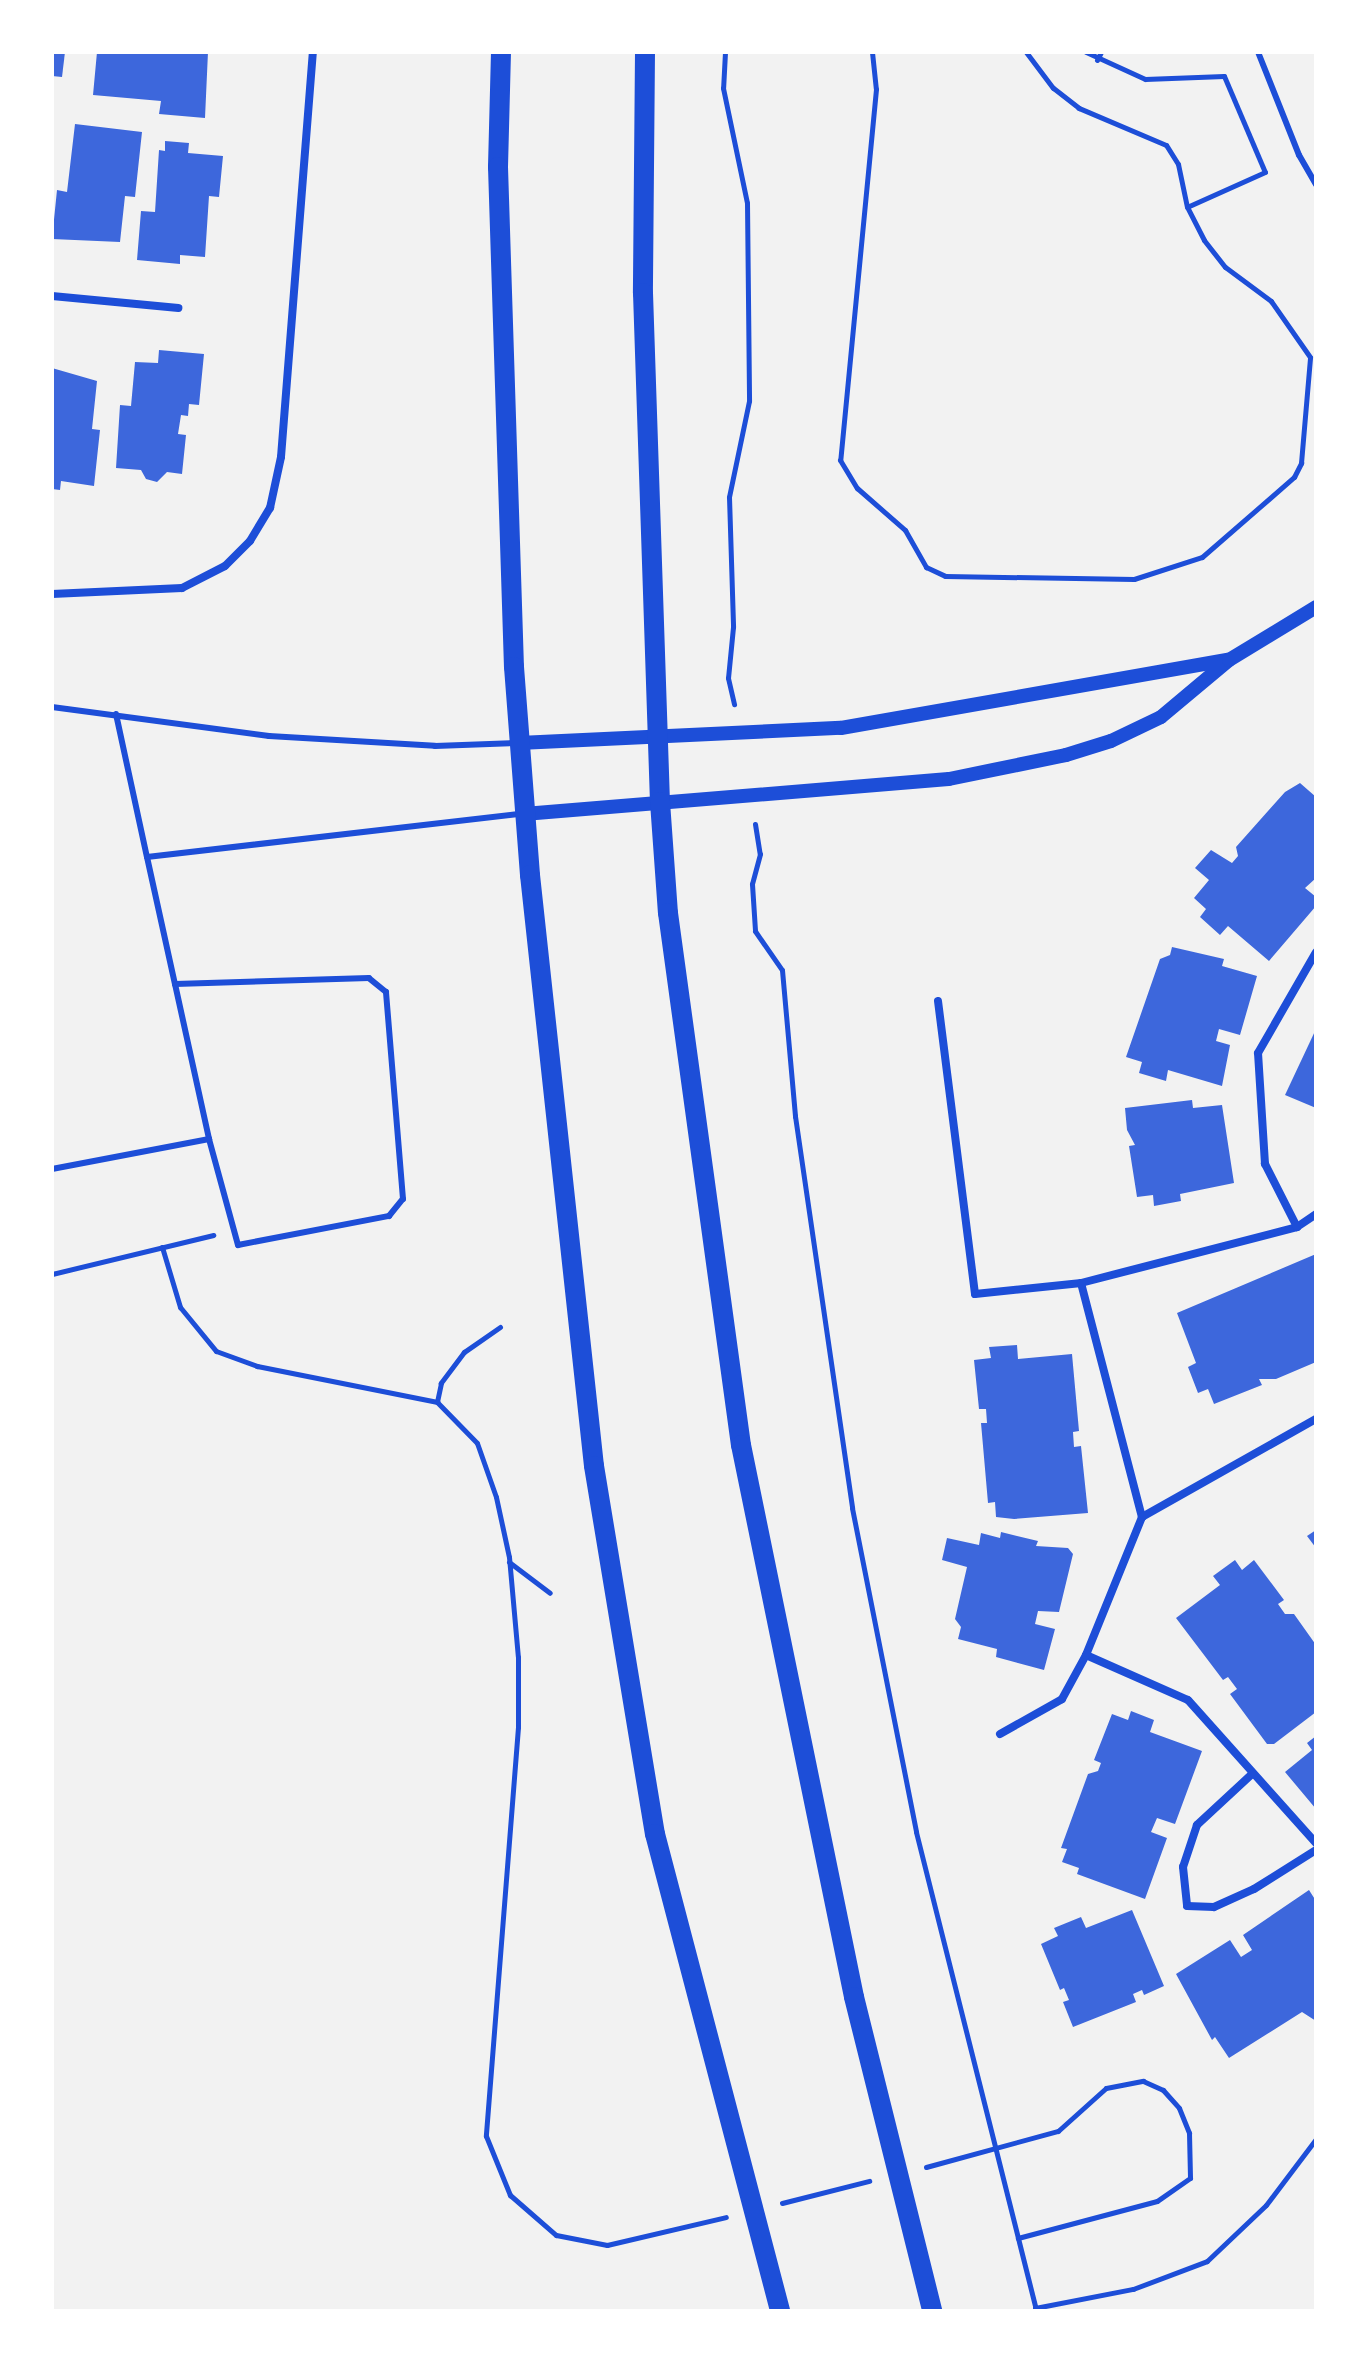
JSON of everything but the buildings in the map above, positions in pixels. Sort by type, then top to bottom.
[{"type":"main road","points":[[501,52],[498,167],[519,743],[594,1466],[620,1639],[655,1834],[780,2311]]},
{"type":"main road","points":[[645,52],[643,293],[657,738],[668,913],[741,1445],[854,1997],[932,2311]]},
{"type":"street","points":[[52,594],[182,588],[225,566],[250,541],[270,508],[281,457],[313,52]]},
{"type":"street","points":[[52,296],[178,308]]},
{"type":"street","points":[[524,814],[660,802],[751,798],[949,779],[1066,755],[1111,741],[1161,717],[1229,660],[1316,607]]},
{"type":"street","points":[[519,743],[841,728],[1229,660]]},
{"type":"street","points":[[1297,1227],[1265,1164],[1258,1053],[1316,952]]},
{"type":"street","points":[[938,1001],[975,1294],[1081,1283],[1297,1227],[1316,1214]]},
{"type":"street","points":[[1000,1734],[1062,1699],[1086,1655],[1142,1517],[1081,1283]]},
{"type":"street","points":[[1142,1517],[1316,1419]]},
{"type":"street","points":[[1086,1655],[1188,1700],[1316,1843]]},
{"type":"street","points":[[1252,1774],[1197,1825],[1183,1867],[1187,1906],[1214,1907],[1254,1889],[1316,1850]]},
{"type":"lane","points":[[1271,52],[1259,54],[1316,185]]},
{"type":"lane","points":[[52,707],[269,736],[435,746],[519,743]]},
{"type":"lane","points":[[116,714],[147,857],[209,1139],[238,1245],[389,1216],[403,1199],[386,992],[369,978],[175,984]]},
{"type":"lane","points":[[147,857],[524,814]]},
{"type":"lane","points":[[52,1169],[209,1139]]},
{"type":"path","points":[[725,52],[723,88],[747,203],[749,401],[729,497],[733,627],[728,678],[741,735]]},
{"type":"path","points":[[872,52],[876,89],[840,460],[857,488],[905,530],[926,567],[945,576],[1134,579],[1202,557],[1294,477],[1301,463],[1310,357],[1271,301],[1225,267],[1187,207],[1178,164],[1166,145],[1079,108],[1053,88],[1026,52]]},
{"type":"path","points":[[1086,52],[1097,60],[1145,79],[1224,76],[1265,172],[1187,207]]},
{"type":"path","points":[[1097,60],[1101,52]]},
{"type":"path","points":[[751,798],[760,854],[752,884],[755,931],[782,970],[795,1116],[852,1508],[916,1832],[1036,2310],[1133,2289],[1207,2261],[1266,2205],[1316,2139]]},
{"type":"path","points":[[52,1274],[233,1230]]},
{"type":"path","points":[[162,1247],[180,1307],[216,1351],[257,1366],[437,1402],[477,1443],[496,1497],[509,1562],[518,1727],[486,2136],[510,2195],[533,2220],[556,2235],[607,2245],[733,2215]]},
{"type":"path","points":[[437,1402],[441,1383],[464,1352],[500,1327]]},
{"type":"path","points":[[509,1562],[550,1593]]},
{"type":"path","points":[[919,2168],[1042,2137],[1067,2124],[1089,2098],[1106,2088],[1143,2081],[1163,2090],[1179,2108],[1193,2163],[1190,2178],[1157,2201],[1018,2238]]},
{"type":"path","points":[[780,2204],[872,2180]]}]
